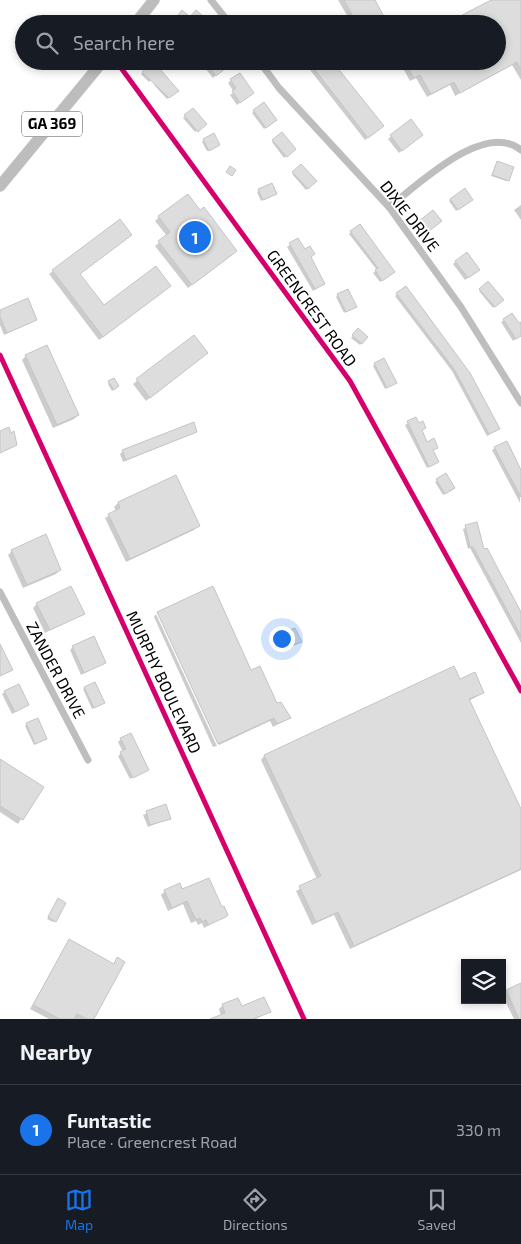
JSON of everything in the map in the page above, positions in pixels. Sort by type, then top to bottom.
[{"type":"main road","points":[[142,15],[154,0]]},
{"type":"main road","name":"GA 369","points":[[0,186],[96,70]]},
{"type":"street","points":[[211,0],[223,15]]},
{"type":"street","name":"GREENCREST ROAD","points":[[123,70],[350,381],[521,691]]},
{"type":"street","name":"DIXIE DRIVE","points":[[266,70],[279,88],[389,207],[461,307],[521,403]]},
{"type":"street","points":[[389,207],[469,149],[500,142],[515,145],[521,150]]},
{"type":"street","name":"MURPHY BOULEVARD","points":[[0,355],[304,1019]]},
{"type":"street","name":"ZANDER DRIVE","points":[[0,592],[88,760]]},
{"type":"building","points":[[344,0],[375,0],[383,15],[352,15]]},
{"type":"building","points":[[491,0],[521,0],[521,70],[517,62],[506,68],[506,15],[462,15]]},
{"type":"building","points":[[182,10],[188,15],[178,15]]},
{"type":"building","points":[[196,10],[202,15],[192,15]]},
{"type":"building","points":[[144,70],[161,70],[179,91],[169,98],[142,72]]},
{"type":"building","points":[[211,70],[224,70],[216,76]]},
{"type":"building","points":[[315,70],[339,70],[384,126],[368,138]]},
{"type":"building","points":[[409,70],[502,70],[460,93],[454,82],[431,94],[420,75],[414,78]]},
{"type":"building","points":[[240,73],[254,93],[240,103],[232,91],[236,88],[230,79]]},
{"type":"building","points":[[264,102],[277,120],[266,128],[253,110]]},
{"type":"building","points":[[193,108],[207,124],[198,132],[184,115]]},
{"type":"building","points":[[411,119],[423,135],[402,151],[390,135]]},
{"type":"building","points":[[282,132],[296,149],[287,157],[272,140]]},
{"type":"building","points":[[214,133],[220,145],[209,151],[203,139]]},
{"type":"building","points":[[497,161],[514,167],[509,181],[492,175]]},
{"type":"building","points":[[301,164],[317,181],[308,189],[292,172]]},
{"type":"building","points":[[230,166],[236,170],[232,176],[226,172]]},
{"type":"building","points":[[272,183],[277,194],[263,200],[258,189]]},
{"type":"building","points":[[465,188],[473,200],[458,210],[450,199]]},
{"type":"building","points":[[188,194],[200,210],[204,207],[237,251],[192,285],[158,241],[170,232],[158,216]]},
{"type":"building","points":[[433,210],[442,221],[428,232],[419,221]]},
{"type":"building","points":[[120,219],[132,235],[80,274],[104,305],[156,266],[171,286],[103,337],[52,270]]},
{"type":"building","points":[[360,224],[395,272],[382,281],[375,270],[378,268],[350,231]]},
{"type":"building","points":[[298,238],[305,249],[310,246],[315,254],[311,257],[325,284],[315,289],[289,243]]},
{"type":"building","points":[[467,252],[480,270],[468,278],[455,261]]},
{"type":"building","points":[[488,281],[504,300],[495,307],[479,289]]},
{"type":"building","points":[[406,286],[470,373],[500,429],[489,434],[454,369],[396,293]]},
{"type":"building","points":[[348,289],[357,307],[346,312],[337,294]]},
{"type":"building","points":[[28,298],[37,320],[7,333],[0,317],[0,310]]},
{"type":"building","points":[[512,313],[519,323],[521,322],[521,336],[516,339],[503,319]]},
{"type":"building","points":[[358,328],[368,337],[362,344],[352,335]]},
{"type":"building","points":[[194,335],[208,353],[150,398],[136,379]]},
{"type":"building","points":[[47,345],[79,415],[57,425],[25,355]]},
{"type":"building","points":[[384,358],[397,383],[387,388],[374,363]]},
{"type":"building","points":[[114,378],[119,386],[114,390],[108,381]]},
{"type":"building","points":[[416,417],[419,423],[423,421],[426,428],[422,430],[427,442],[434,438],[438,448],[433,450],[439,462],[429,467],[407,421]]},
{"type":"building","points":[[194,422],[197,432],[126,460],[122,450]]},
{"type":"building","points":[[9,427],[11,433],[14,431],[17,445],[0,453],[0,431]]},
{"type":"building","points":[[507,441],[521,470],[521,497],[494,447]]},
{"type":"building","points":[[446,473],[455,488],[445,494],[436,479]]},
{"type":"building","points":[[176,475],[200,526],[130,559],[108,514],[120,508],[118,502]]},
{"type":"building","points":[[477,522],[484,549],[487,548],[521,612],[521,636],[473,547],[470,547],[465,525]]},
{"type":"building","points":[[46,534],[61,570],[27,585],[11,550]]},
{"type":"building","points":[[71,586],[85,614],[50,630],[36,603]]},
{"type":"building","points":[[213,586],[251,670],[260,666],[277,703],[281,702],[291,718],[277,724],[274,718],[218,744],[157,612]]},
{"type":"building","points":[[295,628],[302,642],[294,645],[287,631]]},
{"type":"building","points":[[94,636],[106,663],[84,673],[72,646]]},
{"type":"building","points":[[0,644],[13,670],[0,676]]},
{"type":"building","points":[[454,666],[460,679],[475,672],[484,693],[469,699],[521,809],[521,869],[354,946],[338,912],[316,922],[299,886],[321,876],[264,755]]},
{"type":"building","points":[[95,682],[105,703],[94,708],[84,687]]},
{"type":"building","points":[[19,684],[29,705],[15,712],[4,691]]},
{"type":"building","points":[[38,718],[47,739],[35,744],[26,723]]},
{"type":"building","points":[[131,733],[149,770],[133,778],[120,752],[126,749],[120,738]]},
{"type":"building","points":[[0,759],[44,787],[23,820],[0,806]]},
{"type":"building","points":[[166,804],[171,819],[150,825],[146,811]]},
{"type":"building","points":[[209,878],[222,907],[224,906],[228,915],[226,917],[208,925],[206,920],[202,922],[200,918],[196,920],[187,901],[172,908],[164,890],[180,883],[182,889]]},
{"type":"building","points":[[58,898],[66,903],[56,922],[48,917]]},
{"type":"building","points":[[69,939],[114,964],[117,957],[125,962],[94,1019],[87,1019],[77,1014],[74,1019],[60,1019],[33,1005]]},
{"type":"building","points":[[521,983],[521,1019],[519,1019],[506,990]]},
{"type":"building","points":[[264,997],[271,1012],[253,1019],[210,1019],[225,1013],[222,1004],[238,998],[242,1006]]},
{"type":"cycle path","points":[[123,70],[350,381],[521,691]]},
{"type":"cycle path","points":[[0,355],[304,1019]]},
{"type":"place","name":"Funtastic","points":[[195,237]]}]
